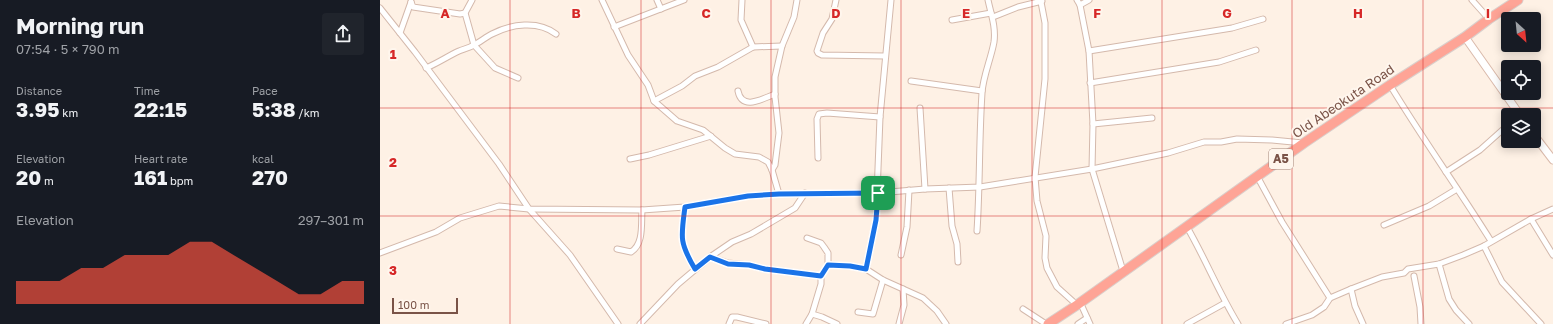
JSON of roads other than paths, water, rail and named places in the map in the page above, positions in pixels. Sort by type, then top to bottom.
[{"type":"highway","name":"Old Abeokuta Road","points":[[1052,323],[1304,143],[1465,37],[1518,0]]},
{"type":"street","points":[[472,0],[465,13],[474,45],[495,68],[518,78]]},
{"type":"street","points":[[602,0],[628,55],[648,85],[654,101],[677,121],[702,130],[725,148],[736,154],[759,157],[768,162],[779,194]]},
{"type":"street","points":[[657,0],[661,9]]},
{"type":"street","points":[[614,27],[684,0]]},
{"type":"street","points":[[742,0],[741,20],[754,47]]},
{"type":"street","points":[[772,170],[775,164],[779,133],[775,94],[775,77],[782,46],[794,17],[797,0]]},
{"type":"street","points":[[836,0],[832,19],[823,33],[817,51],[818,53],[822,55],[886,56]]},
{"type":"street","points":[[866,269],[876,220],[880,116],[891,0]]},
{"type":"street","points":[[977,231],[980,187],[979,148],[982,91],[994,42],[992,15],[988,0]]},
{"type":"street","points":[[1090,0],[1079,2],[1089,51],[1093,124],[1092,169],[1123,271]]},
{"type":"street","points":[[1472,0],[1489,19]]},
{"type":"street","points":[[411,1],[413,7],[460,14],[465,13]]},
{"type":"street","points":[[400,33],[411,1]]},
{"type":"street","points":[[952,20],[992,15],[1042,1],[1045,23],[1045,79],[1035,177],[1038,200],[1046,236],[1045,258],[1047,268],[1057,287],[1079,304],[1090,324]]},
{"type":"street","points":[[380,8],[499,164],[529,209],[570,256],[618,324]]},
{"type":"street","points":[[1089,51],[1232,28],[1263,19]]},
{"type":"street","points":[[426,68],[504,29],[526,24],[548,27],[556,34]]},
{"type":"street","points":[[1465,37],[1515,108]]},
{"type":"street","points":[[654,101],[682,86],[695,76],[718,67],[754,47],[782,46]]},
{"type":"street","points":[[1090,84],[1219,62],[1256,50]]},
{"type":"street","points":[[911,82],[982,91]]},
{"type":"street","points":[[1390,85],[1491,241]]},
{"type":"street","points":[[738,91],[739,97],[745,102],[752,102],[775,94]]},
{"type":"street","points":[[920,108],[925,189]]},
{"type":"street","points":[[818,158],[817,119],[819,114],[827,113],[880,116]]},
{"type":"street","points":[[1093,124],[1128,122],[1152,118]]},
{"type":"street","points":[[1446,172],[1480,150],[1501,130]]},
{"type":"street","points":[[630,159],[649,155],[711,136]]},
{"type":"street","points":[[380,253],[436,232],[460,218],[499,206],[529,209],[642,210],[685,207],[748,196],[806,193],[878,193],[925,189],[980,187],[1092,169],[1168,152],[1204,142],[1221,142],[1237,139],[1304,143]]},
{"type":"street","points":[[1541,144],[1553,160]]},
{"type":"street","points":[[1257,176],[1282,222],[1330,298]]},
{"type":"street","points":[[950,188],[952,226],[957,244],[958,262]]},
{"type":"street","points":[[1384,225],[1429,206],[1457,188]]},
{"type":"street","points":[[902,255],[907,227],[909,190]]},
{"type":"street","points":[[640,324],[651,311],[695,269],[710,257],[732,242],[751,234],[795,208],[806,193]]},
{"type":"street","points":[[685,207],[681,236],[682,244],[695,269]]},
{"type":"street","points":[[1404,273],[1408,269],[1439,264],[1484,246],[1531,219],[1553,209]]},
{"type":"street","points":[[617,249],[631,252],[636,249],[640,240],[642,210]]},
{"type":"street","points":[[1531,219],[1553,255]]},
{"type":"street","points":[[1186,227],[1203,255],[1225,303],[1238,324]]},
{"type":"street","points":[[806,324],[812,314],[821,284],[821,276],[828,265],[828,253],[824,247],[820,243],[807,238]]},
{"type":"street","points":[[1484,246],[1502,282],[1541,324]]},
{"type":"street","points":[[710,257],[728,264],[749,265],[765,269],[821,276]]},
{"type":"street","points":[[1439,264],[1449,299],[1468,324]]},
{"type":"street","points":[[828,265],[850,266],[866,269],[883,280],[923,298],[937,311],[946,324]]},
{"type":"street","points":[[1414,276],[1421,268]]},
{"type":"street","points":[[1286,324],[1312,315],[1324,307],[1330,298],[1351,288],[1382,277],[1404,273],[1414,276]]},
{"type":"street","points":[[1414,276],[1420,307],[1420,324]]},
{"type":"street","points":[[858,312],[871,315],[873,314],[883,280]]},
{"type":"street","points":[[1351,288],[1355,306],[1363,324]]},
{"type":"street","points":[[899,324],[904,305],[903,289]]},
{"type":"street","points":[[1187,324],[1225,303]]},
{"type":"street","points":[[1023,309],[1052,323]]},
{"type":"street","points":[[812,314],[836,324]]},
{"type":"street","points":[[729,324],[732,317],[766,324]]},
{"type":"street","points":[[1078,324],[1087,318]]}]
